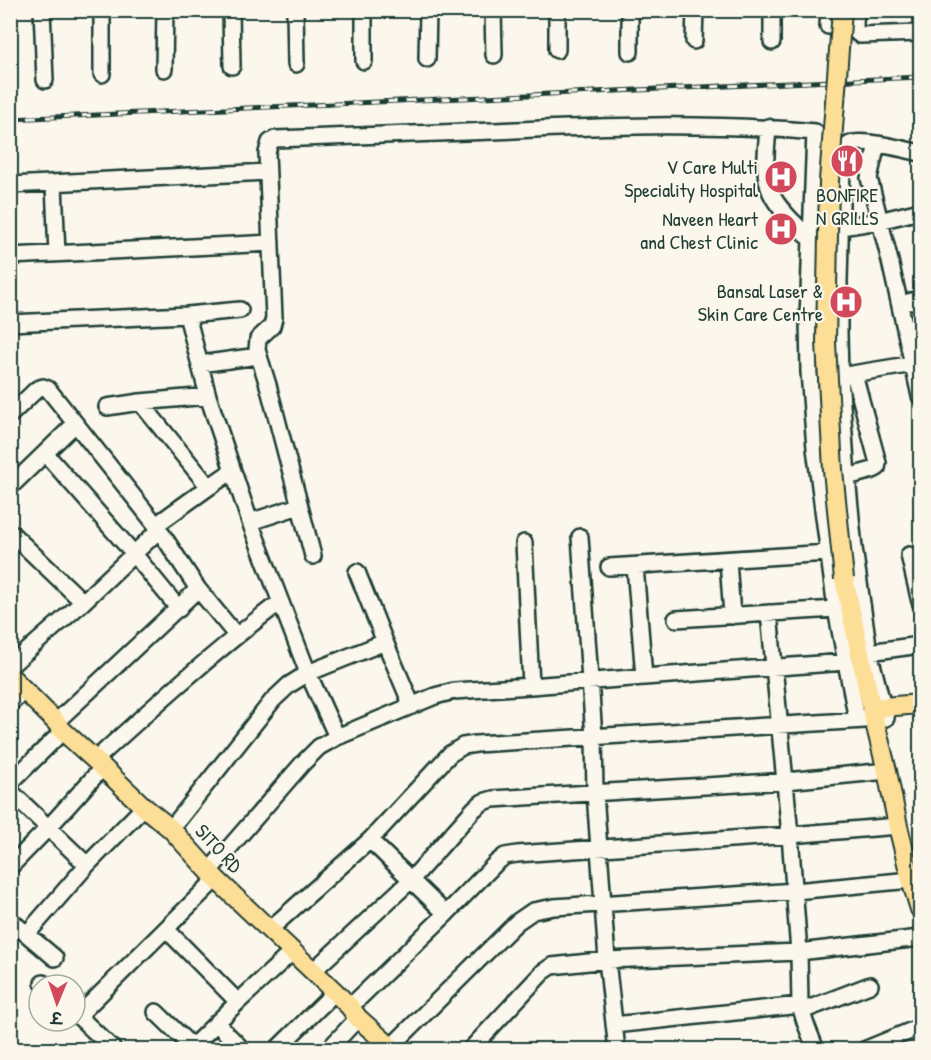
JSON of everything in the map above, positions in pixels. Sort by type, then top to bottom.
[{"type":"main road","points":[[842,10],[829,181],[826,343],[833,470],[844,579],[898,826],[911,880],[921,909]]},
{"type":"main road","name":"SITO RD","points":[[10,676],[144,807],[171,829],[213,875],[393,1048]]},
{"type":"main road","points":[[874,714],[921,704]]},
{"type":"main road","points":[[874,714],[921,714]]},
{"type":"street","points":[[42,10],[45,80]]},
{"type":"street","points":[[102,10],[102,74]]},
{"type":"street","points":[[164,69],[165,10]]},
{"type":"street","points":[[231,10],[232,66]]},
{"type":"street","points":[[295,10],[296,64]]},
{"type":"street","points":[[364,10],[364,62]]},
{"type":"street","points":[[427,59],[428,10]]},
{"type":"street","points":[[493,10],[494,55]]},
{"type":"street","points":[[557,10],[557,50]]},
{"type":"street","points":[[630,10],[630,52]]},
{"type":"street","points":[[694,41],[695,10]]},
{"type":"street","points":[[772,10],[772,42]]},
{"type":"street","points":[[828,26],[830,10]]},
{"type":"street","points":[[856,10],[855,30],[857,34],[921,33]]},
{"type":"street","points":[[313,556],[257,351],[258,339],[272,326],[274,318],[267,172],[267,147],[270,142],[275,139],[604,126],[693,125],[768,127],[815,132],[848,145],[877,144],[921,153]]},
{"type":"street","points":[[768,127],[766,166],[771,194],[796,225],[811,239]]},
{"type":"street","points":[[815,132],[808,319],[809,372],[815,447],[836,609],[846,663],[874,714]]},
{"type":"street","points":[[877,144],[869,178],[917,364],[921,396]]},
{"type":"street","points":[[848,145],[844,151],[842,166],[839,281],[847,375],[847,477],[874,714]]},
{"type":"street","points":[[10,185],[267,172]]},
{"type":"street","points":[[54,184],[57,254]]},
{"type":"street","points":[[841,227],[921,211]]},
{"type":"street","points":[[10,256],[271,243]]},
{"type":"street","points":[[900,304],[921,299]]},
{"type":"street","points":[[10,323],[187,315],[240,310]]},
{"type":"street","points":[[187,315],[208,396],[249,522],[308,674],[337,737]]},
{"type":"street","points":[[200,364],[258,356]]},
{"type":"street","points":[[847,375],[917,364]]},
{"type":"street","points":[[847,375],[878,463],[877,468],[873,470],[847,477]]},
{"type":"street","points":[[10,415],[37,389],[43,387],[48,389],[157,527],[198,589],[236,635]]},
{"type":"street","points":[[107,407],[208,396]]},
{"type":"street","points":[[140,402],[209,487]]},
{"type":"street","points":[[10,487],[75,424]]},
{"type":"street","points":[[45,453],[134,554],[178,609]]},
{"type":"street","points":[[10,666],[134,554],[157,527],[232,471]]},
{"type":"street","points":[[249,522],[299,506]]},
{"type":"street","points":[[10,532],[82,602]]},
{"type":"street","points":[[580,537],[594,737],[595,793],[616,1050]]},
{"type":"street","points":[[524,543],[531,686]]},
{"type":"street","points":[[609,567],[828,553]]},
{"type":"street","points":[[909,555],[921,602]]},
{"type":"street","points":[[728,560],[732,616]]},
{"type":"street","points":[[635,566],[644,676]]},
{"type":"street","points":[[357,572],[412,706]]},
{"type":"street","points":[[10,783],[60,726],[198,589]]},
{"type":"street","points":[[10,867],[49,827],[99,763],[170,692],[236,635],[280,602]]},
{"type":"street","points":[[676,620],[836,609]]},
{"type":"street","points":[[769,613],[795,891],[801,1008],[816,1050]]},
{"type":"street","points":[[171,829],[273,700],[289,685],[308,674],[385,642]]},
{"type":"street","points":[[868,652],[921,645]]},
{"type":"street","points":[[87,1004],[166,929],[213,875],[303,763],[319,747],[337,737],[435,696],[454,691],[846,663]]},
{"type":"street","points":[[10,704],[25,690]]},
{"type":"street","points":[[269,930],[370,840],[450,754],[463,746],[780,725],[874,714]]},
{"type":"street","points":[[313,971],[411,880],[474,809],[483,802],[493,799],[786,781],[887,771]]},
{"type":"street","points":[[10,791],[87,865]]},
{"type":"street","points":[[27,934],[87,865],[144,807]]},
{"type":"street","points":[[328,1050],[354,1013],[446,914],[505,856],[898,826]]},
{"type":"street","points":[[370,840],[446,914]]},
{"type":"street","points":[[393,1048],[517,922],[533,911],[554,907],[795,891],[911,880]]},
{"type":"street","points":[[10,920],[55,958]]},
{"type":"street","points":[[166,929],[238,1002]]},
{"type":"street","points":[[470,1050],[543,972],[552,966],[607,960],[799,952],[921,938]]},
{"type":"street","points":[[156,1012],[186,1041],[196,1043],[292,952]]},
{"type":"street","points":[[614,1024],[801,1008],[870,985]]},
{"type":"street","points":[[276,1050],[334,992]]},
{"type":"street","points":[[216,1023],[243,1050]]},
{"type":"street","points":[[87,1024],[114,1050]]},
{"type":"street","points":[[864,1050],[921,1027]]},
{"type":"railway","points":[[10,119],[920,77]]},
{"type":"place","name":"BONFIRE N GRILLS","points":[[847,161]]},
{"type":"place","name":"V Care Multi Speciality Hospital","points":[[781,177]]},
{"type":"place","name":"Naveen Heart and Chest Clinic","points":[[781,229]]},
{"type":"place","name":"Bansal Laser & Skin Care Centre","points":[[846,302]]}]
